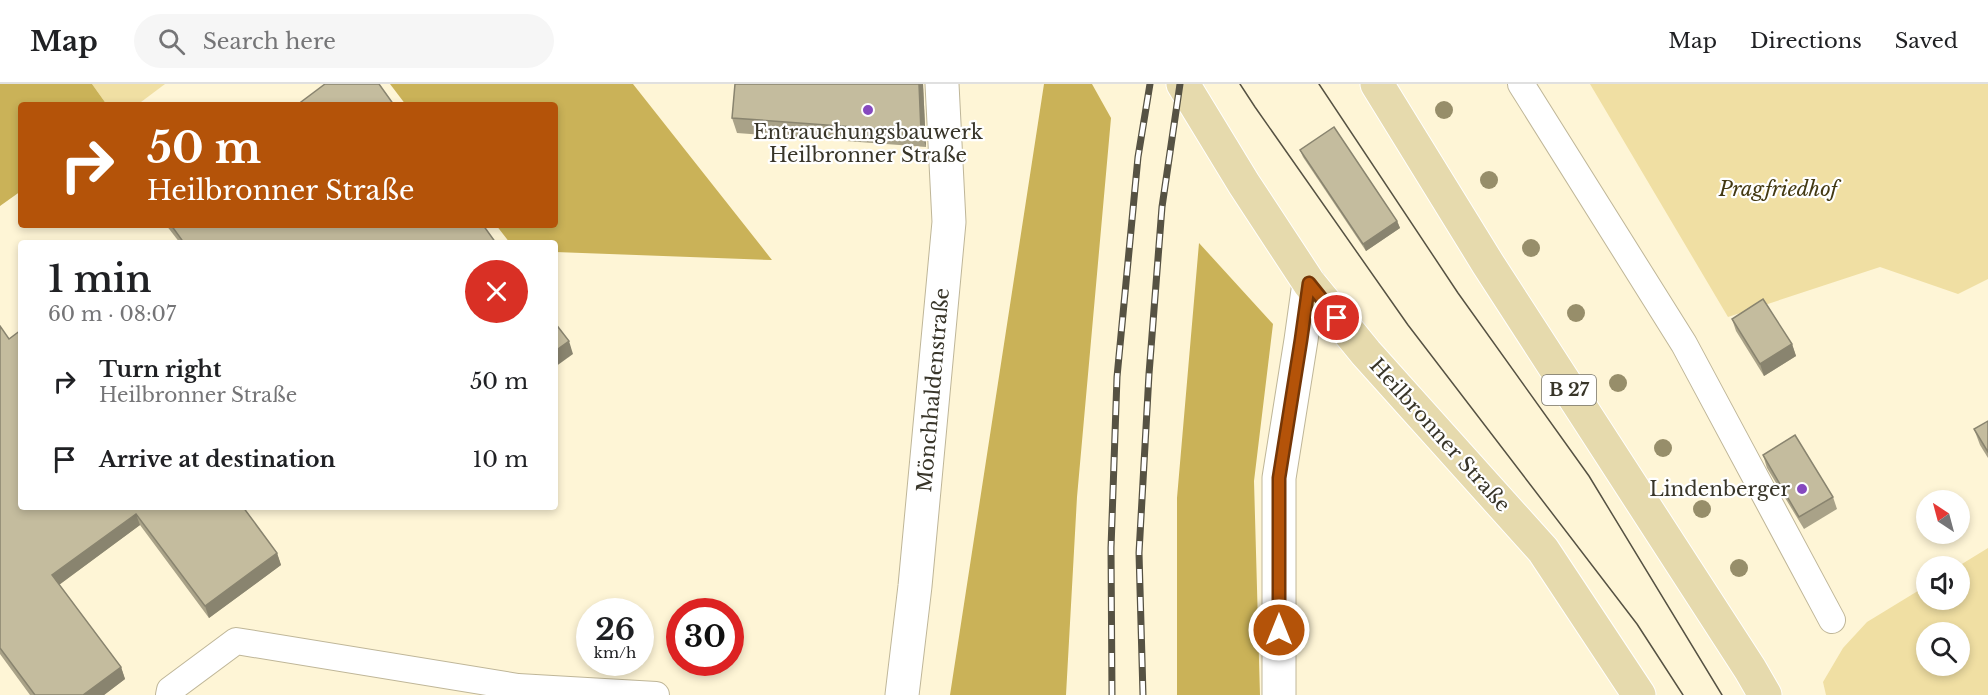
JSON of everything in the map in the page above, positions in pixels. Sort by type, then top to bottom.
[{"type":"main road","name":"Heilbronner Straße","points":[[1183,84],[1244,184],[1309,283],[1365,353],[1543,550],[1639,695]]},
{"type":"main road","name":"B 27","points":[[1381,87],[1488,264],[1765,695]]},
{"type":"street","name":"Mönchhaldenstraße","points":[[902,695],[916,574],[949,222],[942,84]]},
{"type":"street","points":[[1279,695],[1279,478],[1309,283]]},
{"type":"lane","points":[[1521,84],[1684,344],[1832,620]]},
{"type":"lane","points":[[169,695],[170,690],[236,642],[512,691],[656,695]]},
{"type":"green space","points":[[92,84],[165,84],[141,102],[105,102]]},
{"type":"green space","name":"Pragfriedhof","points":[[1590,84],[1988,84],[1988,279],[1958,294],[1880,267],[1728,317]]},
{"type":"green space","points":[[1988,548],[1988,695],[1826,695],[1823,682],[1843,648],[1867,622],[1916,592],[1916,610],[1970,610],[1970,559]]},
{"type":"shaded area","points":[[0,84],[92,84],[105,102],[18,102],[18,193],[0,206]]},
{"type":"shaded area","points":[[390,84],[633,84],[772,260],[558,252],[558,240],[508,240],[498,228],[558,228],[558,102],[404,102]]},
{"type":"shaded area","points":[[1044,84],[1092,84],[1111,118],[1077,497],[1066,695],[950,695]]},
{"type":"shaded area","points":[[1199,243],[1273,324],[1254,481],[1260,695],[1177,695],[1177,498]]},
{"type":"building","points":[[325,84],[379,84],[392,102],[301,102]]},
{"type":"building","points":[[735,84],[919,84],[921,132],[732,118]]},
{"type":"building","points":[[1334,127],[1397,221],[1363,244],[1300,150]]},
{"type":"building","points":[[173,228],[485,228],[494,240],[182,240]]},
{"type":"building","points":[[1763,299],[1792,344],[1760,364],[1732,319]]},
{"type":"building","points":[[0,326],[9,339],[18,332],[18,510],[245,510],[277,553],[205,606],[136,514],[52,575],[121,667],[83,695],[35,695],[0,648]]},
{"type":"building","points":[[558,327],[569,341],[558,349]]},
{"type":"building","points":[[1988,421],[1988,452],[1974,429]]},
{"type":"building","name":"Lindenberger","points":[[1795,435],[1833,497],[1799,517],[1763,455]]},
{"type":"tram line","points":[[1240,84],[1408,325],[1637,624],[1683,695]]},
{"type":"tram line","points":[[1319,84],[1458,293],[1589,476],[1722,695]]},
{"type":"railway","points":[[1112,695],[1111,548],[1117,377],[1138,157],[1150,84]]},
{"type":"railway","points":[[1143,695],[1139,553],[1149,374],[1162,207],[1180,84]]},
{"type":"place","name":"Entrauchungsbauwerk Heilbronner Straße","points":[[868,110]]},
{"type":"place","name":"Lindenberger","points":[[1802,489]]},
{"type":"route","points":[[1279,630],[1279,478],[1309,283],[1337,318]]}]
